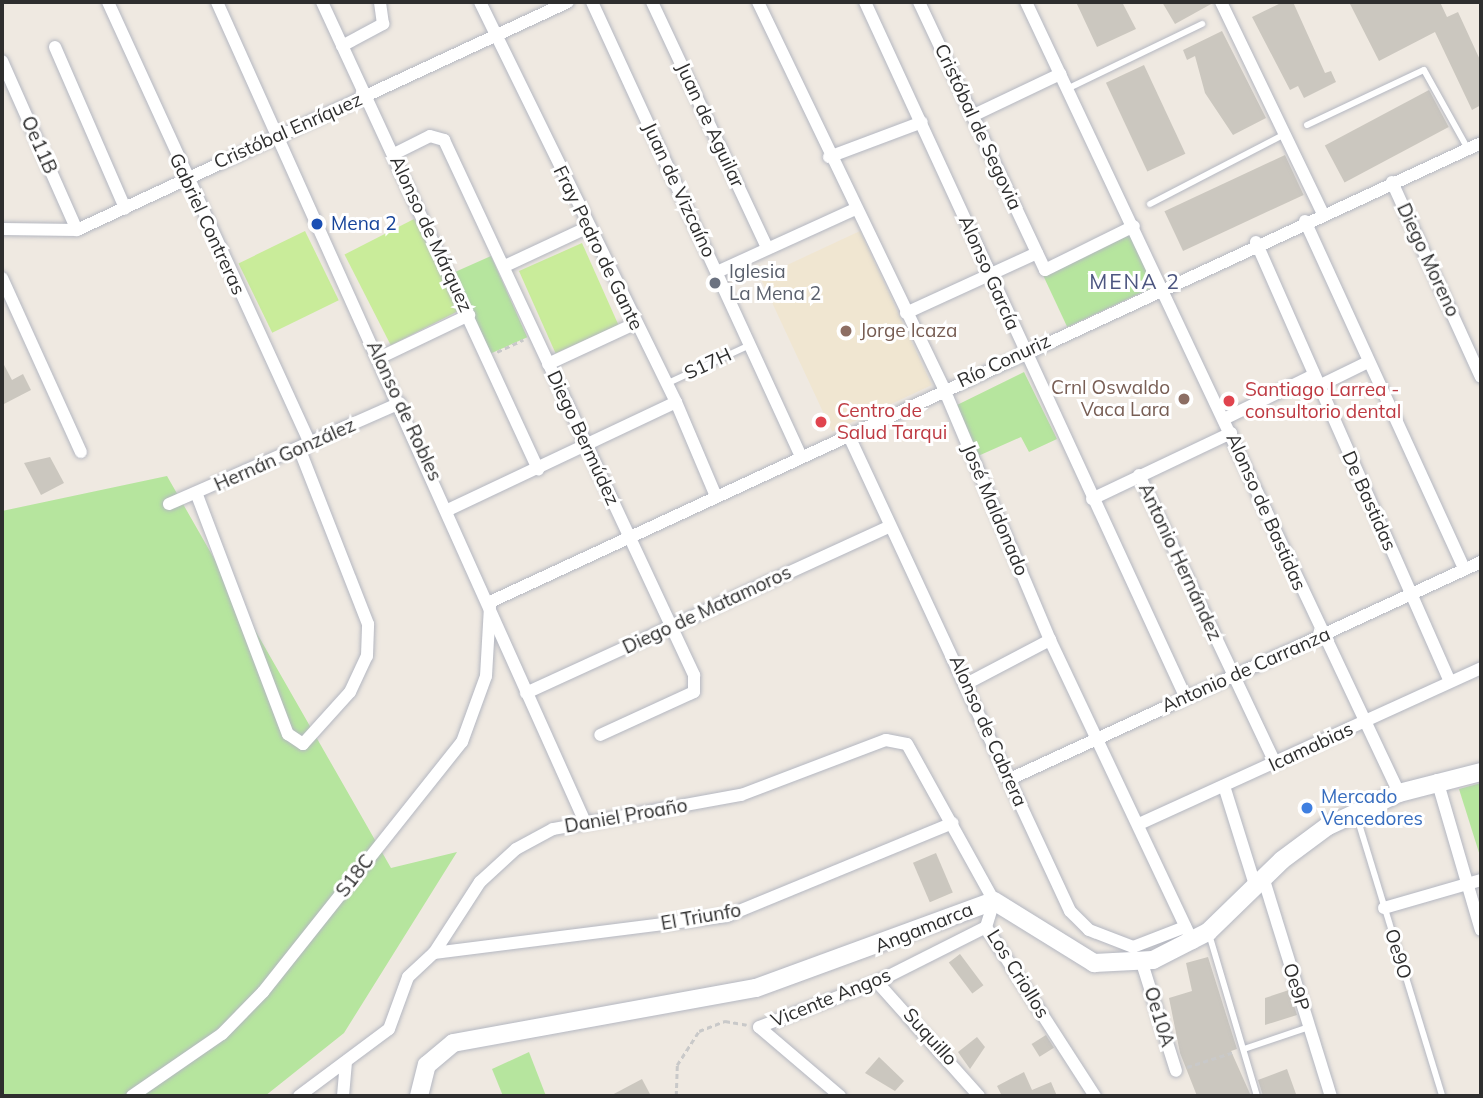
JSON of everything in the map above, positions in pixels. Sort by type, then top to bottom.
[{"type":"street","name":"Gabriel Contreras","points":[[110,2],[304,446],[368,624],[366,656],[350,692],[303,744],[288,734],[197,495]]},
{"type":"street","name":"Alonso de Robles","points":[[217,2],[276,136],[450,509],[526,693],[585,822]]},
{"type":"street","name":"Alonso de Márquez","points":[[321,2],[368,94],[538,469]]},
{"type":"street","points":[[342,46],[383,24],[380,2]]},
{"type":"street","name":"Fray Pedro de Gante","points":[[480,2],[586,228],[676,402],[715,494]]},
{"type":"street","name":"Cristóbal Enríquez","points":[[2,229],[76,230],[185,177],[568,2]]},
{"type":"street","name":"Juan de Vizcaíno","points":[[592,2],[800,455]]},
{"type":"street","name":"Juan de Aguilar","points":[[652,2],[767,247]]},
{"type":"street","name":"José Maldonado","points":[[758,2],[829,157],[944,389],[1050,640],[1193,943]]},
{"type":"street","name":"Alonso García","points":[[865,2],[922,122],[1024,352],[1185,696]]},
{"type":"street","name":"Cristóbal de Segovia","points":[[919,2],[1037,253]]},
{"type":"street","name":"Alonso de Bastidas","points":[[1026,2],[1231,433],[1322,637],[1399,793]]},
{"type":"street","points":[[1221,2],[1322,212]]},
{"type":"street","points":[[55,47],[125,208]]},
{"type":"street","name":"Oe11B","points":[[2,61],[76,230]]},
{"type":"street","points":[[972,116],[1060,74]]},
{"type":"street","points":[[829,157],[922,122]]},
{"type":"street","name":"Diego Bermúdez","points":[[394,154],[430,136],[444,140],[505,266],[586,447],[674,625],[697,689],[600,736]]},
{"type":"street","name":"Río Conuriz","points":[[490,602],[1256,242],[1481,143]]},
{"type":"street","name":"Diego Moreno","points":[[1392,182],[1481,377]]},
{"type":"street","points":[[717,272],[855,209]]},
{"type":"street","points":[[1305,221],[1366,363],[1464,569]]},
{"type":"street","points":[[906,313],[1037,253],[1045,270],[1134,226]]},
{"type":"street","points":[[505,266],[586,228]]},
{"type":"street","name":"De Bastidas","points":[[1256,242],[1450,681]]},
{"type":"street","points":[[2,278],[81,452]]},
{"type":"street","points":[[379,358],[469,315]]},
{"type":"street","points":[[548,364],[634,324]]},
{"type":"street","points":[[1224,419],[1366,363]]},
{"type":"street","points":[[450,509],[586,447],[676,402]]},
{"type":"street","name":"Hernán González","points":[[169,504],[197,495],[400,403]]},
{"type":"street","points":[[1092,499],[1231,433]]},
{"type":"street","name":"Alonso de Cabrera","points":[[848,434],[888,527],[968,683],[1070,911],[1089,930],[1133,947],[1185,927]]},
{"type":"street","name":"Antonio Hernández","points":[[1139,475],[1275,763]]},
{"type":"street","name":"Diego de Matamoros","points":[[526,693],[888,527]]},
{"type":"street","name":"Antonio de Carranza","points":[[1010,779],[1185,696],[1322,637],[1481,562]]},
{"type":"street","name":"S18C","points":[[132,1096],[222,1034],[263,992],[462,742],[486,677],[490,602]]},
{"type":"street","points":[[968,683],[1050,640]]},
{"type":"street","name":"Icamabias","points":[[1139,824],[1481,668]]},
{"type":"street","name":"Daniel Proaño","points":[[299,1096],[389,1029],[408,977],[434,953],[480,882],[516,849],[554,829],[741,795],[886,740],[899,741]]},
{"type":"street","name":"Los Criollos","points":[[899,741],[907,744],[994,901],[986,927],[1095,1096]]},
{"type":"street","name":"Angamarca","points":[[419,1096],[428,1065],[453,1043],[756,988],[994,901],[1094,963],[1142,963],[1193,943],[1208,932],[1259,881],[1355,812],[1437,780],[1481,772]]},
{"type":"street","points":[[1437,780],[1481,930]]},
{"type":"street","name":"Oe9P","points":[[1224,786],[1331,1096]]},
{"type":"street","name":"El Triunfo","points":[[434,953],[727,916],[953,823]]},
{"type":"street","points":[[1384,908],[1481,880]]},
{"type":"street","name":"Vicente Angos","points":[[759,1027],[877,982],[986,927]]},
{"type":"street","name":"Oe10A","points":[[1142,963],[1176,1071]]},
{"type":"street","name":"Suquillo","points":[[877,982],[979,1096]]},
{"type":"street","points":[[759,1027],[840,1096]]},
{"type":"street","points":[[343,1096],[346,1063]]},
{"type":"lane","points":[[1067,89],[1202,24]]},
{"type":"lane","points":[[1307,125],[1424,70],[1468,149]]},
{"type":"lane","points":[[1150,204],[1285,134]]},
{"type":"lane","name":"S17H","points":[[667,384],[750,345]]},
{"type":"lane","name":"Oe9O","points":[[1355,812],[1442,1096]]},
{"type":"lane","points":[[1208,932],[1257,1096]]},
{"type":"lane","points":[[1244,1049],[1309,1027]]},
{"type":"path","points":[[488,357],[535,334]]},
{"type":"path","name":"Vicente Angos","points":[[676,1096],[677,1065],[699,1031],[725,1021],[759,1027]]},
{"type":"path","points":[[1176,1071],[1244,1049]]},
{"type":"shaded area","name":"Jorge Icaza","points":[[860,231],[932,385],[832,432],[760,277]]},
{"type":"green space","points":[[414,219],[460,310],[391,345],[345,254]]},
{"type":"green space","points":[[305,231],[339,300],[272,333],[238,263]]},
{"type":"green space","points":[[1132,234],[1156,286],[1067,327],[1043,275]]},
{"type":"green space","points":[[582,243],[619,325],[556,353],[519,271]]},
{"type":"green space","points":[[491,256],[527,337],[491,354],[454,272]]},
{"type":"green space","points":[[1024,372],[1057,439],[1029,452],[1021,437],[978,456],[957,405]]},
{"type":"green space","points":[[167,476],[391,868],[457,852],[344,1033],[265,1096],[2,1096],[2,511]]},
{"type":"green space","points":[[1481,783],[1481,859],[1459,789]]},
{"type":"green space","points":[[529,1052],[546,1096],[503,1096],[492,1069]]},
{"type":"building","points":[[1076,2],[1122,2],[1136,29],[1097,47]]},
{"type":"building","points":[[1162,2],[1212,2],[1213,3],[1175,24]]},
{"type":"building","points":[[1283,2],[1293,2],[1325,73],[1331,71],[1336,82],[1304,98],[1298,86],[1290,90],[1252,17]]},
{"type":"building","points":[[1349,2],[1440,2],[1447,17],[1458,12],[1481,62],[1481,105],[1472,110],[1435,32],[1379,61]]},
{"type":"building","points":[[1222,31],[1266,118],[1233,135],[1205,93],[1195,56],[1187,60],[1183,50]]},
{"type":"building","points":[[1144,65],[1185,154],[1147,172],[1106,83]]},
{"type":"building","points":[[1429,90],[1449,127],[1345,182],[1325,145]]},
{"type":"building","points":[[1285,155],[1304,195],[1183,251],[1164,211]]},
{"type":"building","points":[[2,361],[12,380],[23,374],[31,390],[2,405]]},
{"type":"building","points":[[50,457],[64,483],[41,495],[24,463]]},
{"type":"building","points":[[936,853],[953,893],[930,902],[913,863]]},
{"type":"building","points":[[960,954],[983,985],[972,994],[949,962]]},
{"type":"building","points":[[1208,957],[1237,1049],[1231,1051],[1251,1096],[1197,1096],[1180,1053],[1169,998],[1192,991],[1186,963]]},
{"type":"building","points":[[1289,990],[1297,1015],[1265,1025],[1265,998]]},
{"type":"building","points":[[1046,1035],[1054,1048],[1040,1057],[1032,1044]]},
{"type":"building","points":[[977,1037],[985,1047],[970,1069],[958,1052]]},
{"type":"building","points":[[879,1057],[904,1081],[895,1091],[865,1073]]},
{"type":"building","points":[[1287,1069],[1296,1094],[1263,1096],[1258,1080]]},
{"type":"building","points":[[1024,1072],[1032,1090],[1051,1082],[1057,1096],[1002,1096],[997,1086]]},
{"type":"building","points":[[642,1079],[651,1096],[610,1096]]},
{"type":"place","name":"Mena 2","points":[[317,224]]},
{"type":"place","name":"Iglesia La Mena 2","points":[[715,283]]},
{"type":"place","name":"Jorge Icaza","points":[[846,331]]},
{"type":"place","name":"Crnl Oswaldo Vaca Lara","points":[[1184,399]]},
{"type":"place","name":"Santiago Larrea - consultorio dental","points":[[1229,401]]},
{"type":"place","name":"Centro de Salud Tarqui","points":[[821,422]]},
{"type":"place","name":"Mercado Vencedores","points":[[1307,808]]},
{"type":"district","name":"MENA 2","points":[[1135,281]]}]
